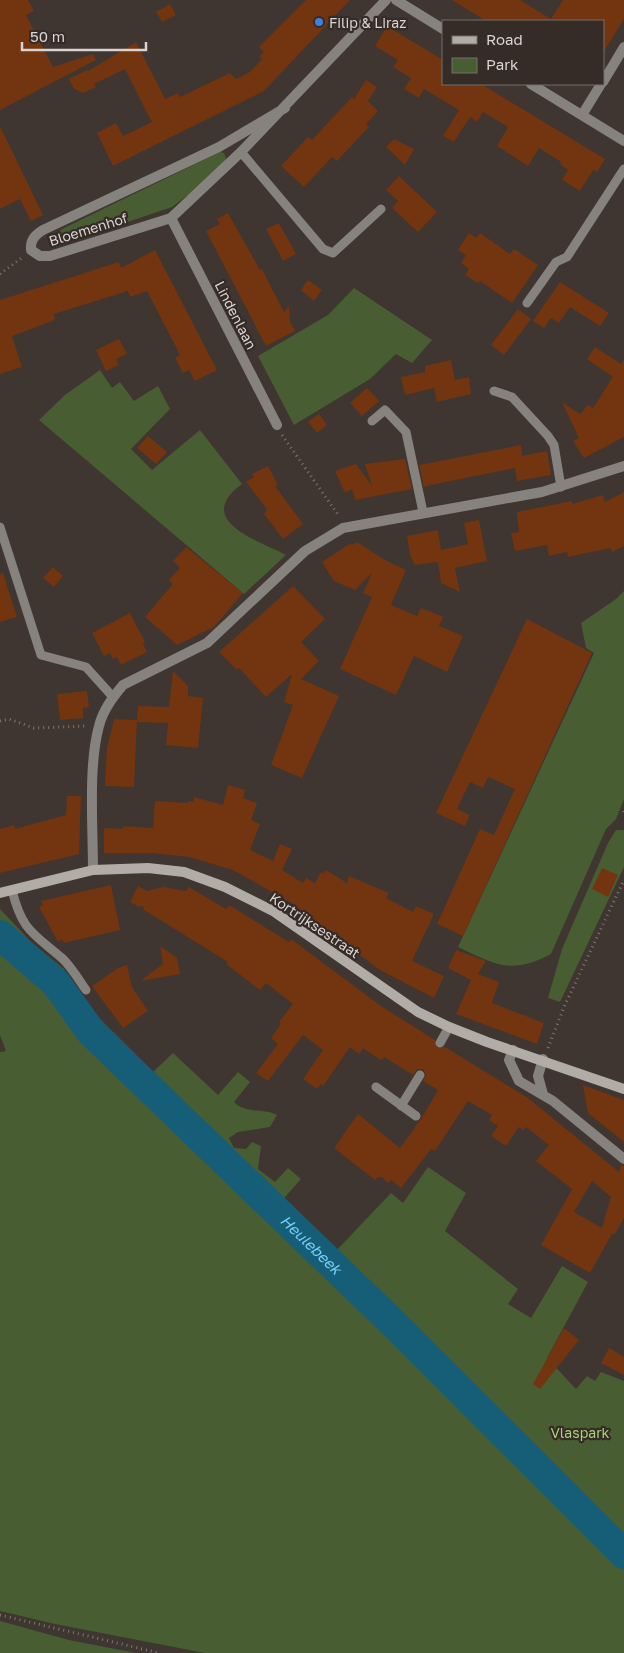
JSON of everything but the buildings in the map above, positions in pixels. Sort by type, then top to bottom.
[{"type":"street","name":"Bloemenhof","points":[[285,108],[219,147],[43,230],[36,235],[30,244],[31,250],[40,256],[50,256],[171,218],[285,108],[386,0]]},
{"type":"street","points":[[396,0],[442,28]]},
{"type":"street","points":[[604,80],[624,47]]},
{"type":"street","points":[[533,85],[624,141]]},
{"type":"street","points":[[582,116],[601,85]]},
{"type":"street","name":"Lindenlaan","points":[[171,218],[277,425]]},
{"type":"street","points":[[93,870],[94,777],[99,726],[113,697],[123,686],[208,644],[305,551],[343,528],[423,512],[542,492],[624,466]]},
{"type":"street","name":"Kortrijksestraat","points":[[0,893],[93,870],[148,868],[184,872],[225,887],[273,911],[418,1012],[449,1027],[624,1089]]},
{"type":"street","points":[[513,1050],[509,1060],[519,1081],[543,1094],[624,1159]]},
{"type":"street","points":[[543,1060],[538,1076],[543,1094]]},
{"type":"lane","points":[[241,152],[322,249],[333,253],[381,209]]},
{"type":"lane","points":[[527,302],[556,262],[567,257],[624,169]]},
{"type":"lane","points":[[494,391],[512,397],[548,436],[554,445],[561,486]]},
{"type":"lane","points":[[372,421],[385,410],[406,432],[423,512]]},
{"type":"lane","points":[[0,527],[41,655],[86,667],[113,697]]},
{"type":"lane","points":[[12,890],[23,925],[38,940],[64,960],[86,990]]},
{"type":"lane","points":[[440,1043],[449,1027]]},
{"type":"lane","points":[[401,1106],[420,1075]]},
{"type":"lane","points":[[376,1087],[416,1116]]},
{"type":"path","points":[[0,274],[31,250]]},
{"type":"path","points":[[277,425],[340,518],[343,528]]},
{"type":"path","points":[[0,721],[9,719],[34,728],[99,726]]},
{"type":"path","points":[[624,811],[624,816]]},
{"type":"path","points":[[543,1060],[564,1008],[624,880]]},
{"type":"path","points":[[0,1615],[159,1653]]},
{"type":"green space","points":[[220,152],[224,153],[226,158],[224,163],[201,185],[172,207],[65,243],[56,240],[56,234],[62,229]]},
{"type":"green space","points":[[354,288],[432,340],[412,363],[396,354],[370,379],[294,425],[258,356],[328,315]]},
{"type":"green space","points":[[100,370],[112,388],[120,382],[134,401],[158,386],[170,409],[131,449],[152,470],[200,430],[242,484],[229,497],[224,508],[227,518],[246,535],[286,555],[244,594],[39,420],[65,395]]},
{"type":"green space","points":[[624,591],[624,799],[616,819],[606,829],[551,954],[514,966],[483,959],[458,947],[594,653],[586,648],[581,623],[616,599]]},
{"type":"green space","points":[[616,830],[624,830],[624,867],[560,1002],[548,998],[562,949],[608,843]]},
{"type":"green space","points":[[0,909],[33,944],[64,969],[88,1007],[153,1072],[173,1053],[218,1095],[238,1072],[250,1082],[234,1102],[238,1106],[249,1110],[277,1115],[270,1127],[238,1132],[229,1138],[234,1148],[246,1149],[252,1142],[261,1146],[258,1169],[275,1182],[288,1168],[301,1179],[279,1204],[108,1041],[55,976],[0,922]]},
{"type":"green space","points":[[0,944],[49,983],[86,1040],[169,1123],[320,1265],[624,1565],[624,1653],[205,1653],[55,1624],[0,1611],[0,1052],[6,1051],[0,1035]]},
{"type":"green space","name":"Vlaspark","points":[[428,1167],[466,1193],[445,1231],[518,1289],[508,1304],[531,1318],[562,1266],[588,1282],[547,1358],[576,1389],[587,1376],[595,1381],[601,1372],[624,1381],[624,1548],[610,1533],[614,1525],[397,1318],[333,1254],[391,1193],[403,1203]]},
{"type":"green space","points":[[0,1621],[69,1640],[136,1653],[0,1653]]},
{"type":"waterway","name":"Heulebeek","points":[[0,935],[56,983],[91,1032],[398,1328],[624,1554]]},
{"type":"place","name":"Filip & Liraz","points":[[319,22]]}]
